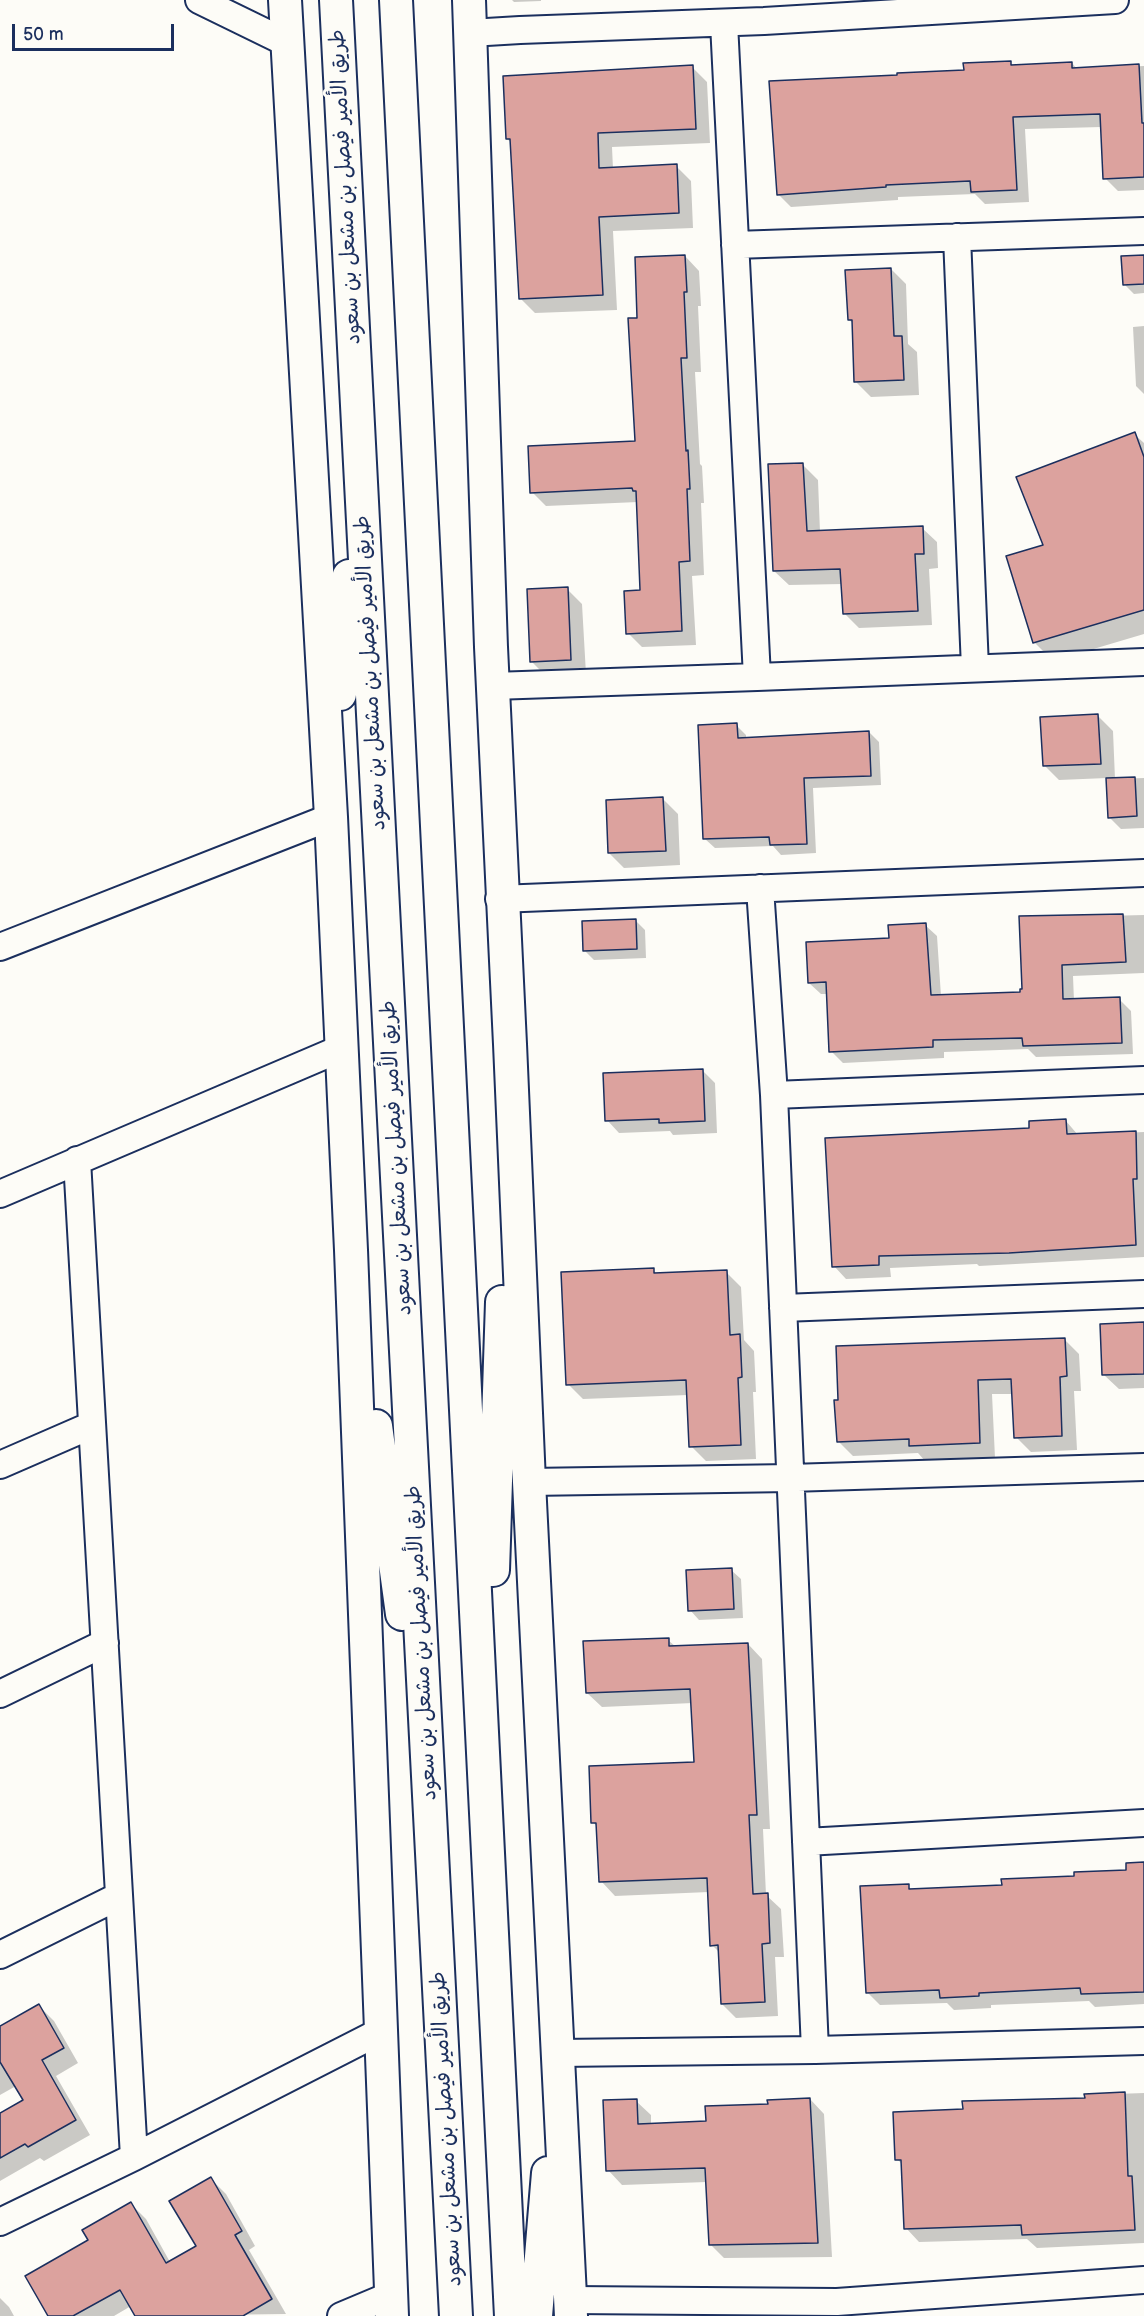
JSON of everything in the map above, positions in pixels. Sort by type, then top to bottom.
[{"type":"main road","points":[[285,0],[342,1048],[391,2306]]},
{"type":"main road","name":"طريق الأمير فيصل بن مشعل بن سعود","points":[[336,0],[456,2316]]},
{"type":"main road","points":[[396,0],[511,2316]]},
{"type":"main road","points":[[469,0],[501,898],[510,1044],[528,1482],[570,2308]]},
{"type":"main road","points":[[331,817],[359,447]]},
{"type":"main road","points":[[485,1783],[510,1044]]},
{"type":"main road","points":[[351,1250],[431,1814]]},
{"type":"main road","points":[[536,2316],[558,2053]]},
{"type":"street","points":[[199,0],[287,43]]},
{"type":"street","points":[[224,0],[240,3],[245,0]]},
{"type":"street","points":[[470,33],[724,23],[1115,0]]},
{"type":"street","points":[[724,23],[757,676]]},
{"type":"street","points":[[735,245],[1144,231]]},
{"type":"street","points":[[957,237],[975,668]]},
{"type":"street","points":[[493,686],[1144,662]]},
{"type":"street","points":[[0,947],[331,817]]},
{"type":"street","points":[[501,898],[1144,873]]},
{"type":"street","points":[[760,888],[774,1095],[815,2050]]},
{"type":"street","points":[[0,1194],[342,1048]]},
{"type":"street","points":[[774,1095],[1144,1080]]},
{"type":"street","points":[[77,1160],[134,2157]]},
{"type":"street","points":[[783,1308],[1144,1294]]},
{"type":"street","points":[[0,1465],[92,1425]]},
{"type":"street","points":[[528,1482],[790,1478],[1144,1467]]},
{"type":"street","points":[[0,1694],[105,1643]]},
{"type":"street","points":[[806,1842],[1144,1823]]},
{"type":"street","points":[[0,1955],[119,1896]]},
{"type":"street","points":[[0,2222],[134,2157],[381,2031]]},
{"type":"street","points":[[558,2053],[815,2050],[1144,2041]]},
{"type":"street","points":[[570,2308],[837,2309],[1144,2280]]},
{"type":"street","points":[[342,2316],[391,2306]]},
{"type":"building","points":[[1011,61],[1011,65],[1072,62],[1072,68],[1139,64],[1142,123],[1144,123],[1144,177],[1103,179],[1100,114],[1013,117],[1017,190],[971,192],[970,181],[886,185],[886,187],[777,195],[769,81],[964,70],[963,63]]},
{"type":"building","points":[[693,65],[696,129],[598,133],[599,168],[677,164],[679,213],[599,217],[603,295],[519,299],[510,139],[506,139],[503,76]]},
{"type":"building","points":[[685,255],[687,358],[681,358],[690,489],[687,489],[690,561],[679,562],[682,631],[626,634],[624,591],[640,590],[636,491],[632,488],[530,493],[528,446],[635,441],[628,318],[637,318],[635,257]]},
{"type":"building","points":[[1144,255],[1144,284],[1123,285],[1121,256]]},
{"type":"building","points":[[891,268],[894,336],[902,336],[904,380],[854,382],[852,320],[848,320],[845,270]]},
{"type":"building","points":[[1135,432],[1144,457],[1144,610],[1033,643],[1006,556],[1043,545],[1016,477]]},
{"type":"building","points":[[803,463],[807,531],[923,526],[924,554],[915,554],[918,611],[843,614],[840,569],[773,571],[768,464]]},
{"type":"building","points":[[568,587],[571,660],[530,662],[527,589]]},
{"type":"building","points":[[1098,714],[1101,764],[1043,766],[1040,717]]},
{"type":"building","points":[[737,723],[738,738],[869,731],[871,776],[804,778],[807,844],[770,845],[769,837],[703,839],[698,725]]},
{"type":"building","points":[[1135,777],[1137,816],[1108,818],[1106,778]]},
{"type":"building","points":[[663,797],[666,851],[608,853],[606,800]]},
{"type":"building","points":[[1123,914],[1126,962],[1062,965],[1063,999],[1120,997],[1122,1043],[1023,1046],[1022,1038],[933,1040],[933,1047],[829,1052],[826,982],[808,983],[806,942],[889,938],[888,925],[926,923],[931,995],[1020,992],[1022,989],[1019,916]]},
{"type":"building","points":[[636,919],[637,949],[583,951],[582,921]]},
{"type":"building","points":[[703,1069],[705,1121],[659,1123],[659,1119],[605,1121],[603,1073]]},
{"type":"building","points":[[1066,1119],[1067,1134],[1136,1131],[1137,1179],[1133,1179],[1136,1245],[1009,1253],[879,1256],[879,1265],[832,1267],[825,1138],[1029,1128],[1029,1121]]},
{"type":"building","points":[[654,1268],[654,1273],[727,1270],[730,1335],[740,1334],[742,1377],[738,1378],[741,1445],[689,1447],[686,1380],[566,1385],[561,1272]]},
{"type":"building","points":[[1144,1322],[1144,1374],[1102,1375],[1100,1324]]},
{"type":"building","points":[[1065,1338],[1067,1376],[1060,1377],[1062,1436],[1014,1438],[1011,1379],[978,1380],[980,1443],[909,1446],[909,1439],[837,1442],[834,1400],[838,1400],[836,1346]]},
{"type":"building","points":[[732,1568],[734,1609],[688,1611],[686,1570]]},
{"type":"building","points":[[669,1638],[669,1646],[748,1643],[757,1815],[749,1815],[753,1894],[768,1893],[770,1943],[762,1944],[765,2002],[721,2004],[718,1945],[710,1946],[707,1878],[599,1882],[596,1823],[591,1823],[589,1766],[694,1762],[690,1689],[586,1693],[583,1641]]},
{"type":"building","points":[[1144,1862],[1144,1992],[1081,1994],[1080,1988],[979,1993],[979,1996],[940,1998],[939,1990],[866,1993],[860,1886],[909,1884],[909,1889],[1002,1885],[1001,1879],[1074,1876],[1074,1872],[1126,1870],[1126,1863]]},
{"type":"building","points":[[39,2004],[64,2048],[42,2060],[76,2120],[28,2147],[25,2144],[0,2158],[0,2113],[23,2100],[0,2062],[0,2026]]},
{"type":"building","points":[[1125,2092],[1128,2176],[1132,2176],[1135,2230],[1022,2235],[1021,2225],[904,2229],[901,2160],[895,2160],[893,2112],[963,2109],[962,2101],[1085,2098],[1084,2094]]},
{"type":"building","points":[[810,2098],[818,2243],[709,2245],[705,2168],[606,2171],[603,2100],[637,2099],[638,2124],[706,2121],[705,2106],[768,2104],[767,2100]]},
{"type":"building","points":[[211,2177],[242,2231],[235,2235],[272,2299],[243,2316],[135,2316],[120,2290],[73,2316],[48,2316],[25,2276],[88,2240],[82,2230],[131,2202],[166,2263],[196,2246],[169,2201]]}]
